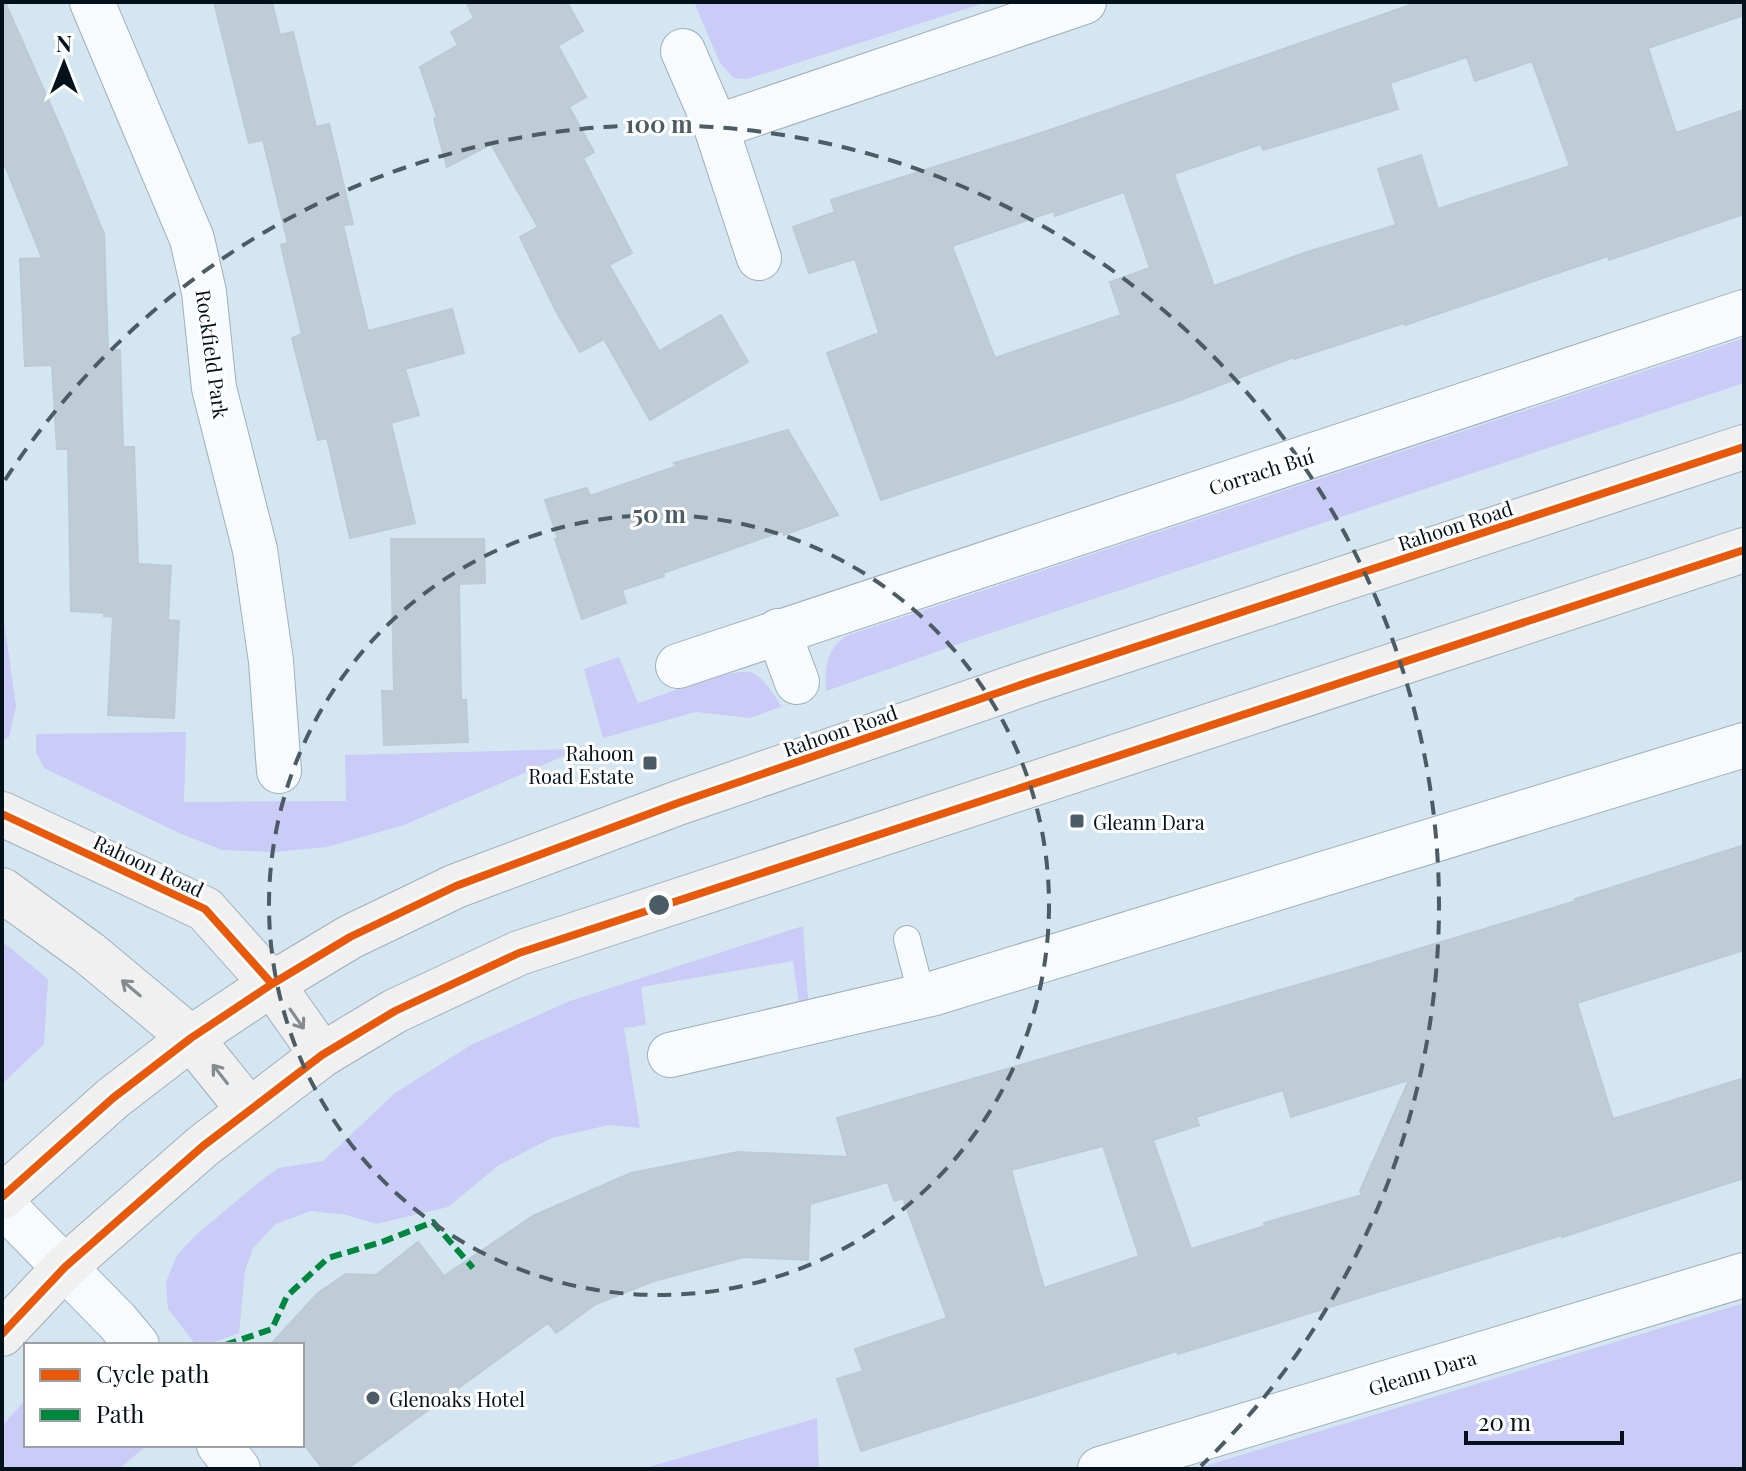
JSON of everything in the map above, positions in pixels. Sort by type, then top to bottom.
[{"type":"main road","name":"Rahoon Road","points":[[272,984],[350,937],[456,886],[678,803],[1035,680],[1744,447]]},
{"type":"main road","points":[[2,1334],[65,1267],[203,1146],[322,1055],[395,1011],[519,953],[1744,550]]},
{"type":"main road","name":"Rahoon Road","points":[[2,814],[205,909],[272,984],[322,1055]]},
{"type":"main road","points":[[2,890],[89,953],[191,1038],[249,1110]]},
{"type":"main road","points":[[2,1197],[113,1098],[191,1038],[272,984]]},
{"type":"street","name":"Rockfield Park","points":[[92,2],[188,227],[200,270],[214,388],[255,550],[271,661],[279,771]]},
{"type":"street","points":[[716,127],[1084,2]]},
{"type":"street","points":[[683,51],[716,127],[759,258]]},
{"type":"street","name":"Corrach Buí","points":[[678,666],[1744,312]]},
{"type":"street","points":[[778,631],[797,682]]},
{"type":"street","points":[[670,1055],[922,997],[1744,745]]},
{"type":"street","points":[[2,1204],[135,1343]]},
{"type":"street","name":"Gleann Dara","points":[[1100,1469],[1744,1275]]},
{"type":"street","points":[[221,1447],[238,1469]]},
{"type":"lane","points":[[907,939],[922,997]]},
{"type":"shaded area","points":[[694,2],[987,2],[747,79],[734,78],[720,63]]},
{"type":"shaded area","points":[[1744,338],[1744,383],[970,640],[826,691],[831,653],[846,636]]},
{"type":"shaded area","points":[[2,607],[16,706],[9,737],[2,741]]},
{"type":"shaded area","points":[[619,657],[638,703],[715,677],[753,673],[766,684],[782,707],[750,718],[696,712],[603,738],[584,669]]},
{"type":"shaded area","points":[[186,732],[184,802],[346,801],[345,755],[580,749],[404,825],[327,847],[275,852],[222,850],[179,833],[44,768],[36,752],[36,734]]},
{"type":"shaded area","points":[[803,926],[808,999],[799,1004],[793,961],[641,987],[646,1025],[624,1028],[640,1128],[609,1125],[552,1138],[499,1165],[448,1207],[376,1224],[347,1215],[311,1211],[276,1224],[253,1248],[245,1271],[239,1333],[212,1343],[194,1343],[168,1309],[166,1282],[177,1255],[197,1234],[279,1168],[323,1161],[395,1093],[471,1045],[570,1001]]},
{"type":"shaded area","points":[[2,941],[48,979],[44,1044],[2,1084]]},
{"type":"shaded area","points":[[1744,1303],[1744,1469],[1195,1469]]},
{"type":"shaded area","points":[[24,1401],[24,1447],[145,1447],[119,1469],[2,1469],[2,1426]]},
{"type":"shaded area","points":[[817,1418],[819,1469],[642,1469]]},
{"type":"building","points":[[2,2],[5,2],[62,131],[104,234],[108,350],[120,350],[123,447],[134,447],[138,564],[171,566],[168,620],[179,621],[174,718],[108,715],[113,617],[104,616],[105,613],[71,611],[68,449],[57,449],[52,365],[25,366],[20,259],[42,258],[2,158]]},
{"type":"building","points":[[214,2],[272,2],[280,35],[293,32],[316,127],[329,124],[353,224],[343,225],[368,331],[452,309],[464,353],[405,369],[419,415],[391,423],[415,523],[350,538],[327,438],[318,440],[292,338],[302,334],[281,245],[288,243],[263,140],[249,143]]},
{"type":"building","points":[[466,2],[567,2],[583,31],[558,46],[586,97],[569,107],[594,152],[583,158],[632,253],[609,265],[659,351],[721,315],[748,362],[650,420],[604,339],[580,352],[520,237],[538,227],[491,144],[447,167],[434,119],[437,117],[420,67],[458,45],[451,32],[474,18]]},
{"type":"building","points":[[1419,2],[1744,2],[1744,15],[1648,48],[1676,133],[1744,110],[1744,214],[1609,260],[1608,256],[1405,325],[1294,357],[1183,399],[881,500],[827,353],[879,333],[855,259],[809,273],[793,227],[835,212],[831,200],[1044,132]],"holes":[[[1467,57],[1475,81],[1532,61],[1570,166],[1438,209],[1421,155],[1378,169],[1396,225],[1304,253],[1214,286],[1174,174],[1261,144],[1263,150],[1398,109],[1390,83]],[[1124,192],[1150,268],[1110,282],[1121,315],[995,358],[952,246],[1054,211],[1055,216]]]},
{"type":"building","points":[[788,430],[838,515],[663,573],[664,576],[622,590],[626,603],[582,619],[545,500],[587,488],[590,496],[677,466],[674,463]]},
{"type":"building","points":[[391,539],[484,539],[485,583],[459,584],[461,700],[466,700],[468,742],[384,745],[382,691],[394,691]]},
{"type":"building","points":[[1744,845],[1744,950],[1577,1003],[1613,1119],[1744,1078],[1744,1178],[1562,1237],[1178,1354],[1177,1351],[861,1451],[837,1379],[863,1371],[855,1349],[947,1318],[903,1198],[894,1201],[888,1182],[810,1204],[808,1260],[744,1257],[654,1281],[596,1304],[556,1333],[548,1323],[347,1469],[323,1469],[304,1445],[304,1343],[272,1343],[318,1293],[346,1274],[376,1275],[418,1242],[444,1276],[533,1216],[631,1173],[738,1152],[848,1157],[837,1118],[1576,901]],"holes":[[[1409,1080],[1360,1191],[1362,1195],[1264,1223],[1265,1226],[1191,1249],[1153,1140],[1199,1125],[1196,1117],[1283,1090],[1291,1117]],[[1103,1146],[1139,1256],[1044,1288],[1011,1170]]]},
{"type":"marked path","points":[[231,1343],[272,1329],[287,1296],[328,1258],[433,1222],[473,1268]]},
{"type":"cycle path","points":[[2,1197],[113,1098],[191,1038],[350,937],[456,886],[678,803],[1035,680],[1744,447]]},
{"type":"cycle path","points":[[2,1334],[65,1267],[203,1146],[322,1055],[395,1011],[519,953],[1744,550]]},
{"type":"cycle path","points":[[2,814],[205,909],[272,984]]},
{"type":"place","name":"Rahoon Road Estate","points":[[650,763]]},
{"type":"place","name":"Gleann Dara","points":[[1077,821]]},
{"type":"place","name":"Glenoaks Hotel","points":[[373,1398]]}]
